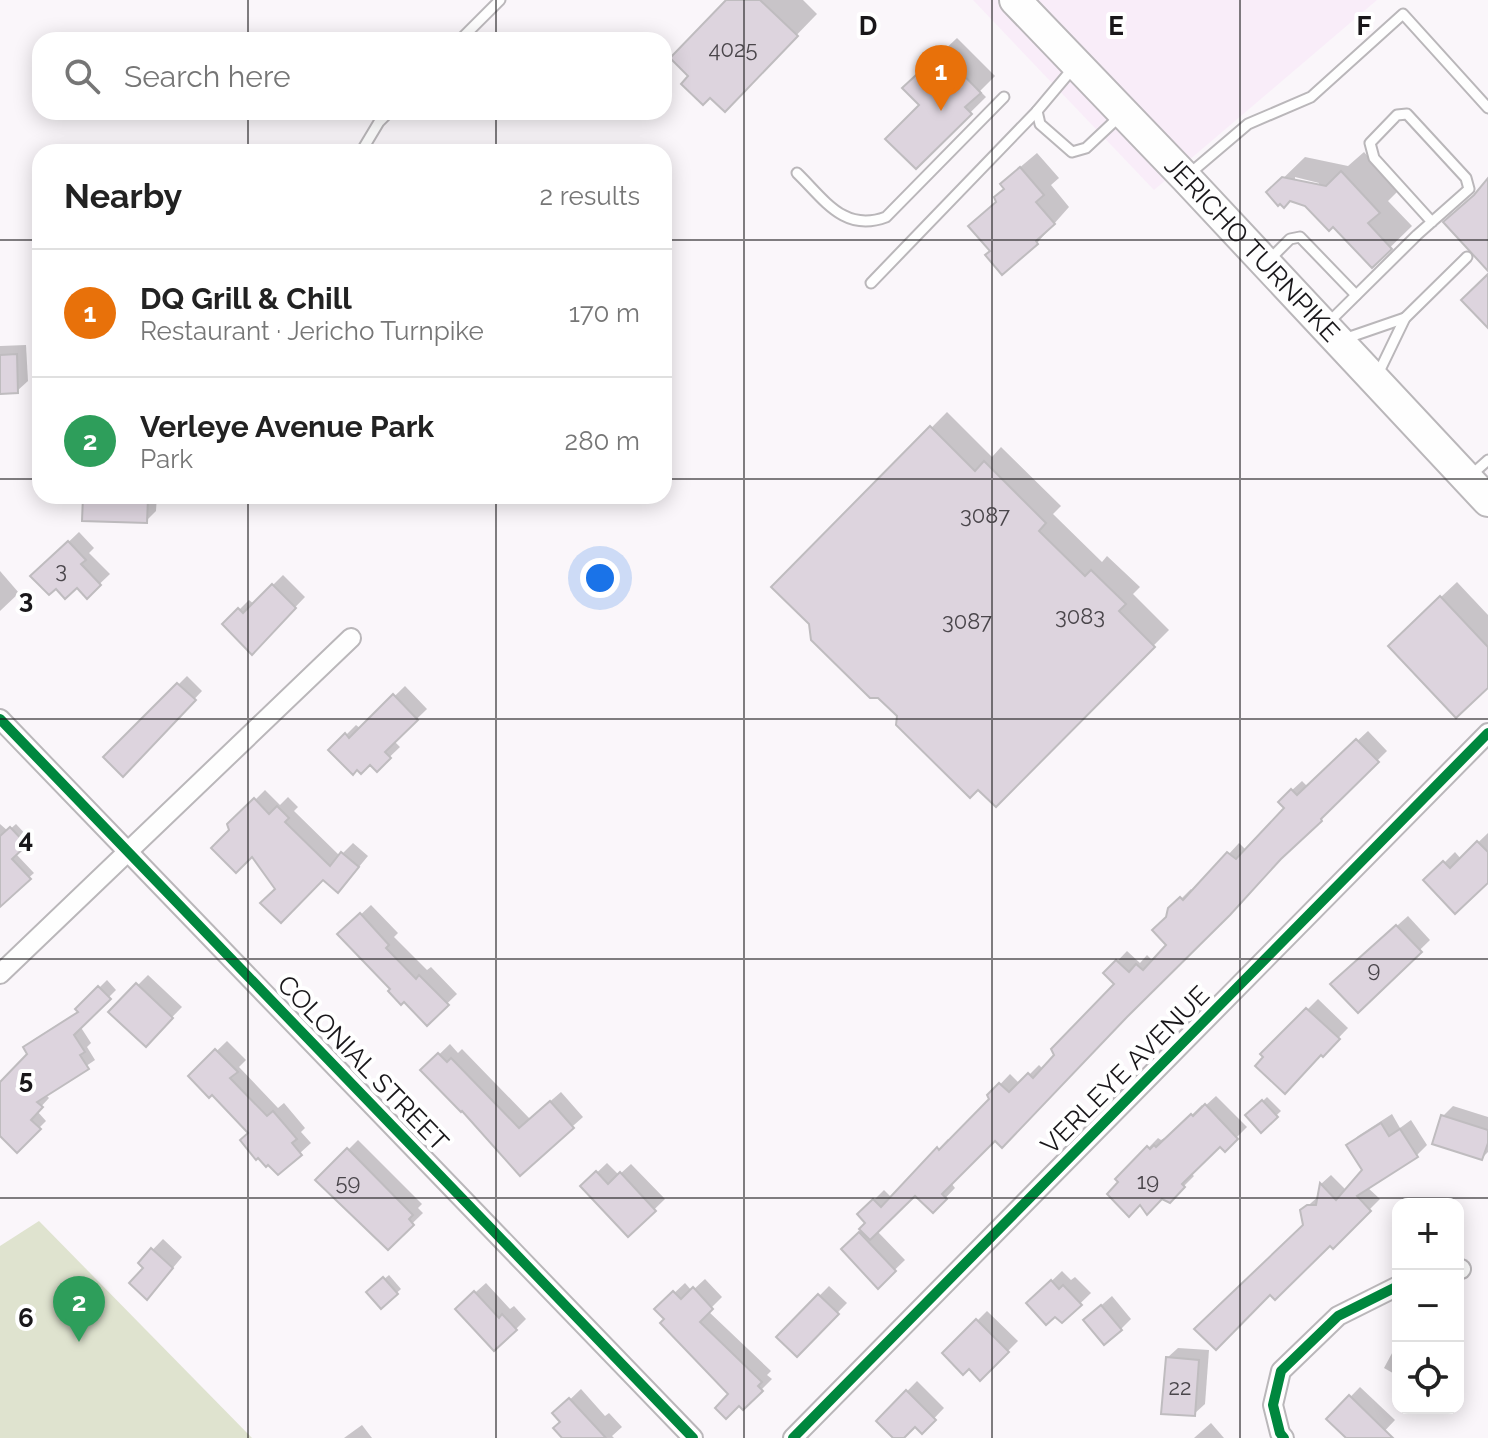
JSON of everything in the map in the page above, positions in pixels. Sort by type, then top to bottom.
[{"type":"main road","name":"JERICHO TURNPIKE","points":[[1015,0],[1375,379],[1478,469],[1488,501]]},
{"type":"street","points":[[0,974],[351,638]]},
{"type":"street","name":"COLONIAL STREET","points":[[0,719],[693,1438]]},
{"type":"street","name":"VERLEYE AVENUE","points":[[793,1438],[1488,733]]},
{"type":"street","points":[[1284,1438],[1273,1405],[1281,1371],[1338,1316],[1392,1289]]},
{"type":"lane","points":[[468,32],[500,0]]},
{"type":"lane","points":[[1186,178],[1248,124],[1311,97],[1403,14],[1488,108]]},
{"type":"lane","points":[[871,283],[1037,111],[1076,64]]},
{"type":"lane","points":[[797,173],[844,218],[859,223],[873,222],[886,217],[1004,97]]},
{"type":"lane","points":[[1037,111],[1040,124],[1072,152],[1086,148],[1123,114]]},
{"type":"lane","points":[[1331,334],[1356,295],[1469,189],[1466,178],[1407,114],[1397,115],[1370,143],[1374,158],[1432,222]]},
{"type":"lane","points":[[366,144],[381,120]]},
{"type":"lane","points":[[1265,264],[1290,239],[1300,237],[1356,295]]},
{"type":"lane","points":[[1375,379],[1405,318],[1467,257]]},
{"type":"lane","points":[[1331,334],[1405,318]]},
{"type":"shaded area","points":[[973,0],[1377,0],[1154,190]]},
{"type":"green space","points":[[39,1221],[252,1438],[0,1438],[0,1246]]},
{"type":"building","points":[[726,0],[760,0],[798,36],[725,112],[710,98],[703,105],[681,84],[688,76],[672,60],[672,56]]},
{"type":"building","points":[[941,52],[981,93],[965,107],[972,114],[916,169],[885,139],[919,105],[902,88]]},
{"type":"building","points":[[1020,167],[1044,195],[1036,202],[1055,224],[1036,241],[1038,244],[1002,275],[985,255],[990,251],[968,226],[996,202],[994,197],[1004,189],[1000,184]]},
{"type":"building","points":[[1341,171],[1380,213],[1368,223],[1392,249],[1372,268],[1333,227],[1329,231],[1305,206],[1290,201],[1284,208],[1280,204],[1278,206],[1266,192],[1282,177],[1326,186]]},
{"type":"building","points":[[1488,178],[1488,271],[1443,222]]},
{"type":"building","points":[[1488,274],[1488,328],[1461,300]]},
{"type":"building","points":[[17,354],[18,393],[0,394],[0,355]]},
{"type":"building","points":[[930,426],[975,471],[984,461],[1046,523],[1039,531],[1085,576],[1091,570],[1126,604],[1119,611],[1155,647],[996,807],[978,790],[970,798],[896,725],[897,716],[878,698],[870,698],[811,640],[809,624],[771,587]]},
{"type":"building","points":[[83,504],[148,504],[147,523],[82,521]]},
{"type":"building","points":[[68,541],[86,560],[81,564],[101,585],[87,599],[77,588],[65,599],[56,589],[49,595],[30,576]]},
{"type":"building","points":[[272,584],[296,608],[252,655],[222,624],[238,608],[243,613]]},
{"type":"building","points":[[1440,596],[1488,647],[1488,688],[1456,718],[1388,646]]},
{"type":"building","points":[[177,683],[196,700],[123,777],[103,757]]},
{"type":"building","points":[[393,694],[418,720],[385,752],[391,758],[377,772],[370,765],[361,774],[357,770],[353,775],[328,750],[345,733],[349,738]]},
{"type":"building","points":[[1356,739],[1379,762],[1322,821],[1281,859],[1002,1148],[995,1141],[942,1194],[947,1199],[933,1213],[915,1196],[870,1240],[859,1229],[865,1223],[857,1214],[873,1199],[881,1207],[937,1147],[939,1150],[989,1099],[987,1095],[999,1083],[1009,1092],[1028,1073],[1033,1078],[1054,1055],[1051,1049],[1114,984],[1103,973],[1116,960],[1129,972],[1136,964],[1143,970],[1166,945],[1152,930],[1166,917],[1168,908],[1180,897],[1183,900],[1227,852],[1236,859],[1284,808],[1278,802],[1291,789],[1297,795]]},
{"type":"building","points":[[254,798],[269,814],[277,806],[289,818],[285,822],[330,866],[341,852],[359,867],[338,893],[323,880],[281,923],[260,903],[275,889],[252,857],[236,873],[211,848],[229,830],[227,824]]},
{"type":"building","points":[[10,827],[27,845],[12,859],[31,879],[0,907],[0,836]]},
{"type":"building","points":[[1477,841],[1488,852],[1488,883],[1455,914],[1423,880],[1443,861],[1450,868]]},
{"type":"building","points":[[360,913],[389,945],[386,948],[416,979],[419,975],[449,1005],[427,1026],[404,1002],[401,1005],[388,991],[390,989],[337,934]]},
{"type":"building","points":[[1396,925],[1422,952],[1358,1013],[1330,984]]},
{"type":"building","points":[[136,983],[173,1018],[146,1047],[108,1012]]},
{"type":"building","points":[[98,986],[111,999],[74,1035],[85,1052],[80,1055],[89,1069],[37,1102],[43,1107],[31,1120],[41,1129],[17,1153],[0,1136],[0,1082],[27,1054],[23,1047],[78,1012],[75,1009]]},
{"type":"building","points":[[1306,1008],[1340,1039],[1285,1094],[1255,1066],[1263,1057],[1260,1054]]},
{"type":"building","points":[[215,1049],[238,1072],[230,1078],[267,1116],[273,1111],[297,1139],[292,1143],[302,1155],[278,1175],[258,1158],[256,1160],[240,1140],[248,1133],[212,1095],[209,1098],[188,1076]]},
{"type":"building","points":[[438,1053],[447,1062],[451,1058],[519,1128],[550,1101],[574,1128],[520,1176],[462,1111],[420,1070]]},
{"type":"building","points":[[1262,1100],[1278,1117],[1261,1133],[1245,1115]]},
{"type":"building","points":[[1205,1104],[1238,1139],[1225,1152],[1220,1147],[1182,1184],[1185,1187],[1170,1203],[1162,1199],[1147,1215],[1140,1205],[1129,1217],[1107,1194],[1118,1182],[1115,1179],[1147,1146],[1150,1149],[1154,1145],[1156,1147]]},
{"type":"building","points":[[1441,1115],[1488,1130],[1488,1143],[1482,1160],[1432,1144]]},
{"type":"building","points":[[1381,1123],[1389,1136],[1400,1129],[1418,1157],[1357,1196],[1371,1211],[1275,1300],[1270,1295],[1216,1350],[1194,1329],[1303,1225],[1300,1210],[1307,1205],[1316,1205],[1320,1183],[1336,1200],[1362,1170],[1346,1145]]},
{"type":"building","points":[[347,1148],[413,1215],[409,1219],[414,1225],[388,1250],[315,1180]]},
{"type":"building","points":[[596,1171],[608,1184],[620,1172],[656,1211],[628,1237],[580,1186]]},
{"type":"building","points":[[859,1232],[896,1271],[878,1289],[841,1249]]},
{"type":"building","points":[[151,1248],[173,1268],[147,1300],[129,1283],[143,1268],[138,1263]]},
{"type":"building","points":[[383,1277],[398,1294],[381,1309],[366,1292]]},
{"type":"building","points":[[1051,1280],[1059,1289],[1063,1285],[1082,1305],[1062,1323],[1055,1317],[1046,1325],[1026,1303]]},
{"type":"building","points":[[693,1287],[713,1309],[700,1322],[762,1382],[758,1386],[763,1391],[743,1410],[739,1406],[726,1419],[715,1408],[728,1394],[660,1323],[664,1319],[654,1309],[673,1291],[681,1299]]},
{"type":"building","points":[[474,1291],[499,1318],[502,1314],[517,1330],[494,1351],[455,1309]]},
{"type":"building","points":[[818,1294],[839,1314],[797,1357],[776,1337]]},
{"type":"building","points":[[1101,1305],[1122,1330],[1104,1345],[1083,1320]]},
{"type":"building","points":[[976,1319],[1009,1352],[980,1381],[969,1369],[963,1375],[942,1353]]},
{"type":"building","points":[[1166,1357],[1199,1360],[1195,1416],[1161,1414]]},
{"type":"building","points":[[906,1390],[936,1420],[922,1434],[915,1427],[904,1438],[893,1438],[876,1421]]},
{"type":"building","points":[[1349,1395],[1393,1438],[1346,1438],[1326,1419]]},
{"type":"building","points":[[569,1398],[606,1438],[562,1438],[553,1428],[560,1422],[552,1413]]},
{"type":"cycle path","points":[[0,719],[693,1438]]},
{"type":"cycle path","points":[[793,1438],[1488,733]]},
{"type":"cycle path","points":[[1284,1438],[1273,1405],[1281,1371],[1338,1316],[1392,1289]]},
{"type":"place","name":"DQ Grill & Chill","points":[[941,111]]},
{"type":"place","name":"Verleye Avenue Park","points":[[79,1342]]}]
